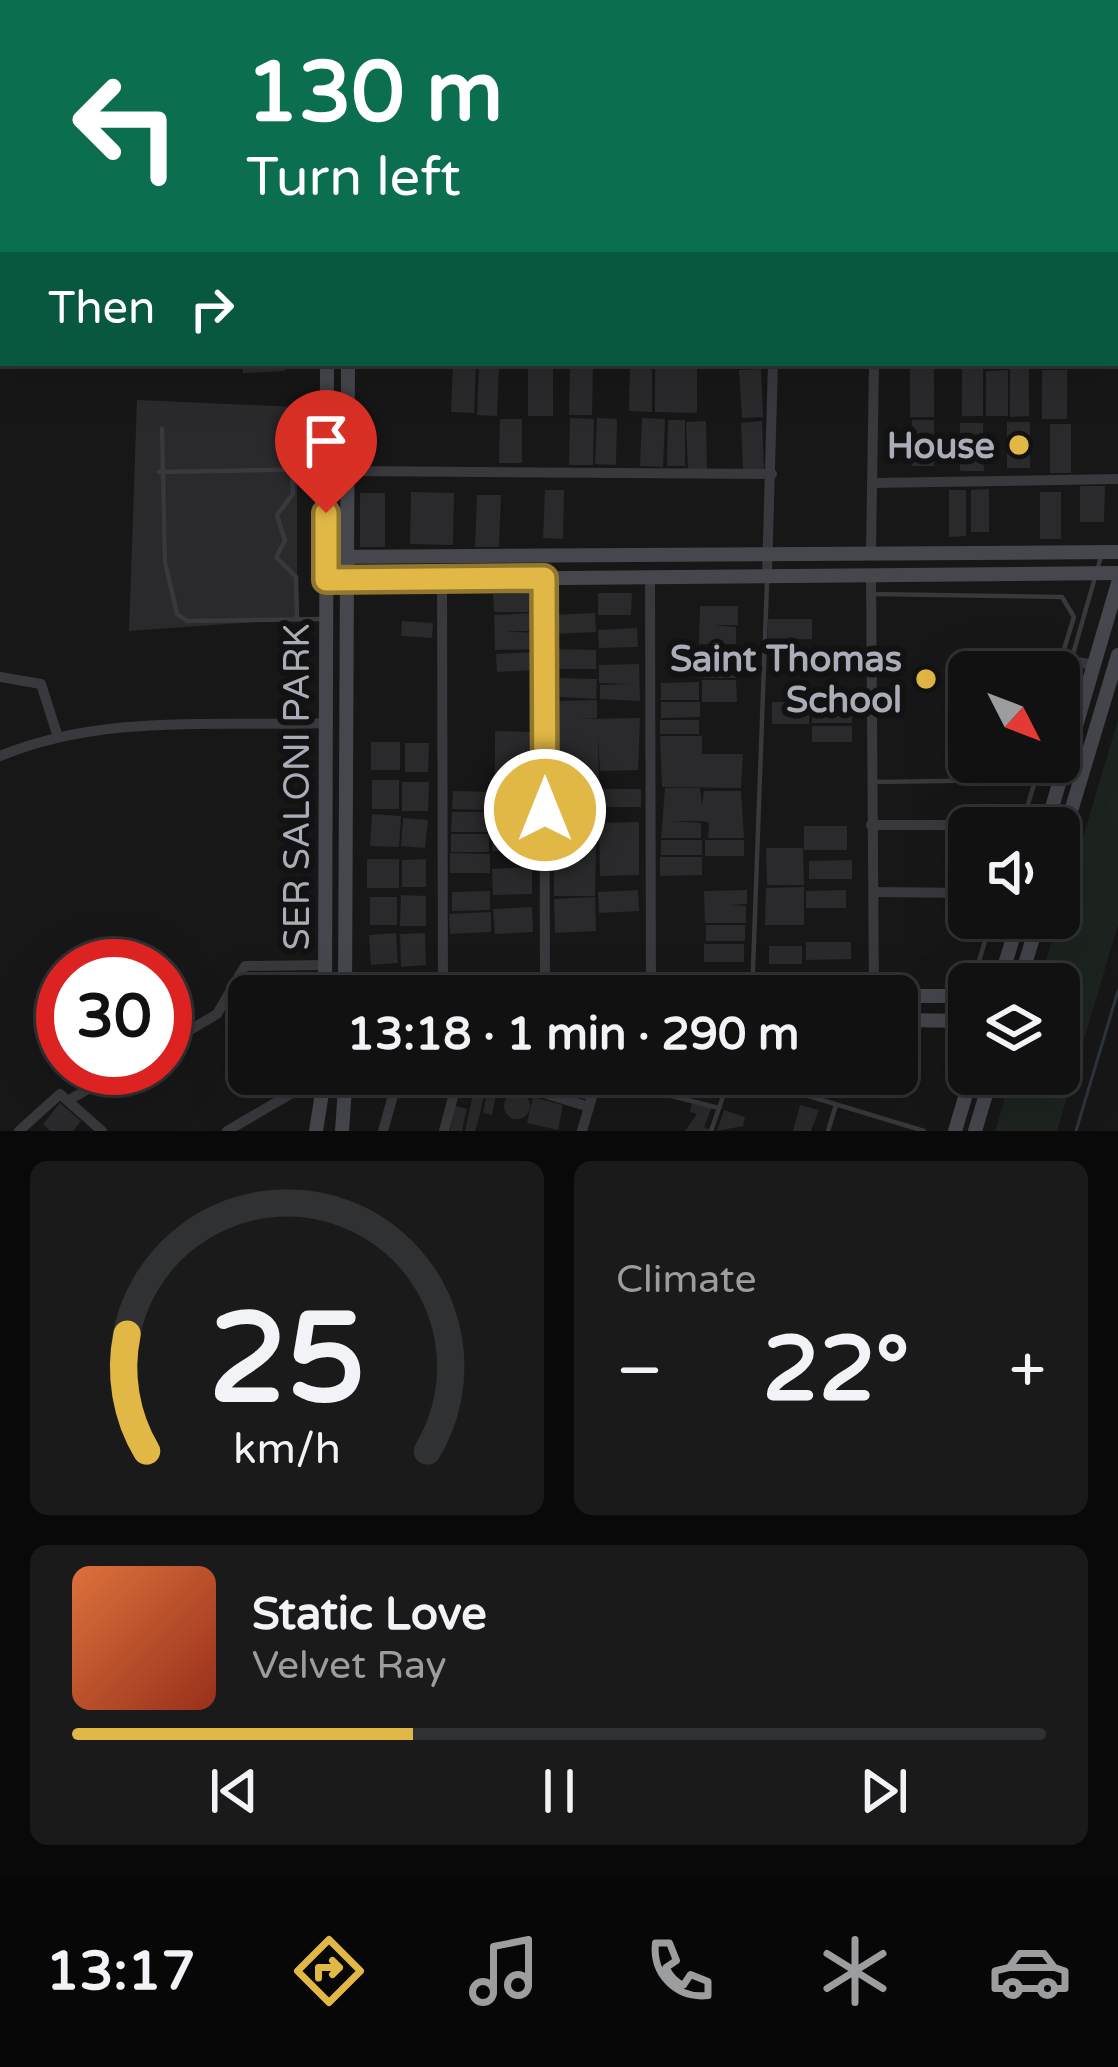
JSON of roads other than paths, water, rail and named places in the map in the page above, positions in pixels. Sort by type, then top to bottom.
[{"type":"street","name":"SER SALONI PARK","points":[[326,975],[327,366]]},
{"type":"street","points":[[345,975],[348,366]]},
{"type":"street","points":[[767,574],[773,366]]},
{"type":"street","points":[[871,550],[874,366]]},
{"type":"street","points":[[347,471],[772,474]]},
{"type":"street","points":[[872,482],[1118,478]]},
{"type":"street","points":[[326,557],[1110,551]]},
{"type":"street","points":[[326,580],[1118,573]]},
{"type":"street","points":[[871,574],[874,975]]},
{"type":"street","points":[[650,576],[651,975]]},
{"type":"street","points":[[544,578],[545,975]]},
{"type":"street","points":[[442,579],[443,975]]},
{"type":"street","points":[[1052,807],[1118,583]]},
{"type":"street","points":[[1072,807],[1118,655]]},
{"type":"street","points":[[1080,665],[1094,665]]},
{"type":"street","points":[[0,677],[38,681],[57,734]]},
{"type":"street","points":[[0,756],[57,734],[141,724],[326,723]]},
{"type":"street","points":[[871,825],[948,826]]},
{"type":"street","points":[[875,892],[948,893]]},
{"type":"street","points":[[192,1029],[217,1014],[245,966],[326,965]]},
{"type":"street","points":[[918,996],[948,995]]},
{"type":"street","points":[[918,1020],[948,1021]]},
{"type":"street","points":[[69,1100],[78,1095]]},
{"type":"street","points":[[227,1131],[289,1095]]},
{"type":"street","points":[[316,1131],[322,1095]]},
{"type":"street","points":[[343,1131],[345,1095]]},
{"type":"street","points":[[383,1131],[393,1095]]},
{"type":"street","points":[[444,1131],[453,1095]]},
{"type":"street","points":[[550,1095],[589,1107]]},
{"type":"street","points":[[582,1131],[592,1095]]},
{"type":"street","points":[[955,1131],[966,1095]]},
{"type":"street","points":[[975,1131],[986,1095]]},
{"type":"street","points":[[19,1131],[56,1096],[69,1100],[102,1131]]},
{"type":"street","points":[[77,1131],[88,1118]]},
{"type":"lane","points":[[162,429],[159,472],[168,590],[181,619],[326,619]]},
{"type":"lane","points":[[159,472],[327,469]]},
{"type":"lane","points":[[292,470],[293,494],[277,514],[285,541],[276,560],[296,577],[297,619]]},
{"type":"lane","points":[[1071,651],[1110,551]]},
{"type":"lane","points":[[753,975],[767,574]]},
{"type":"lane","points":[[871,594],[1046,596],[1090,603]]},
{"type":"lane","points":[[1068,651],[1074,617],[1070,602]]},
{"type":"lane","points":[[871,783],[948,781]]},
{"type":"lane","points":[[667,1095],[718,1108]]},
{"type":"lane","points":[[711,1131],[724,1095]]},
{"type":"lane","points":[[803,1095],[924,1131]]},
{"type":"lane","points":[[828,1131],[836,1105]]},
{"type":"waterway","points":[[1076,1131],[1118,991]]},
{"type":"place","name":"House","points":[[1019,445]]},
{"type":"place","name":"Saint Thomas School","points":[[926,679]]}]
